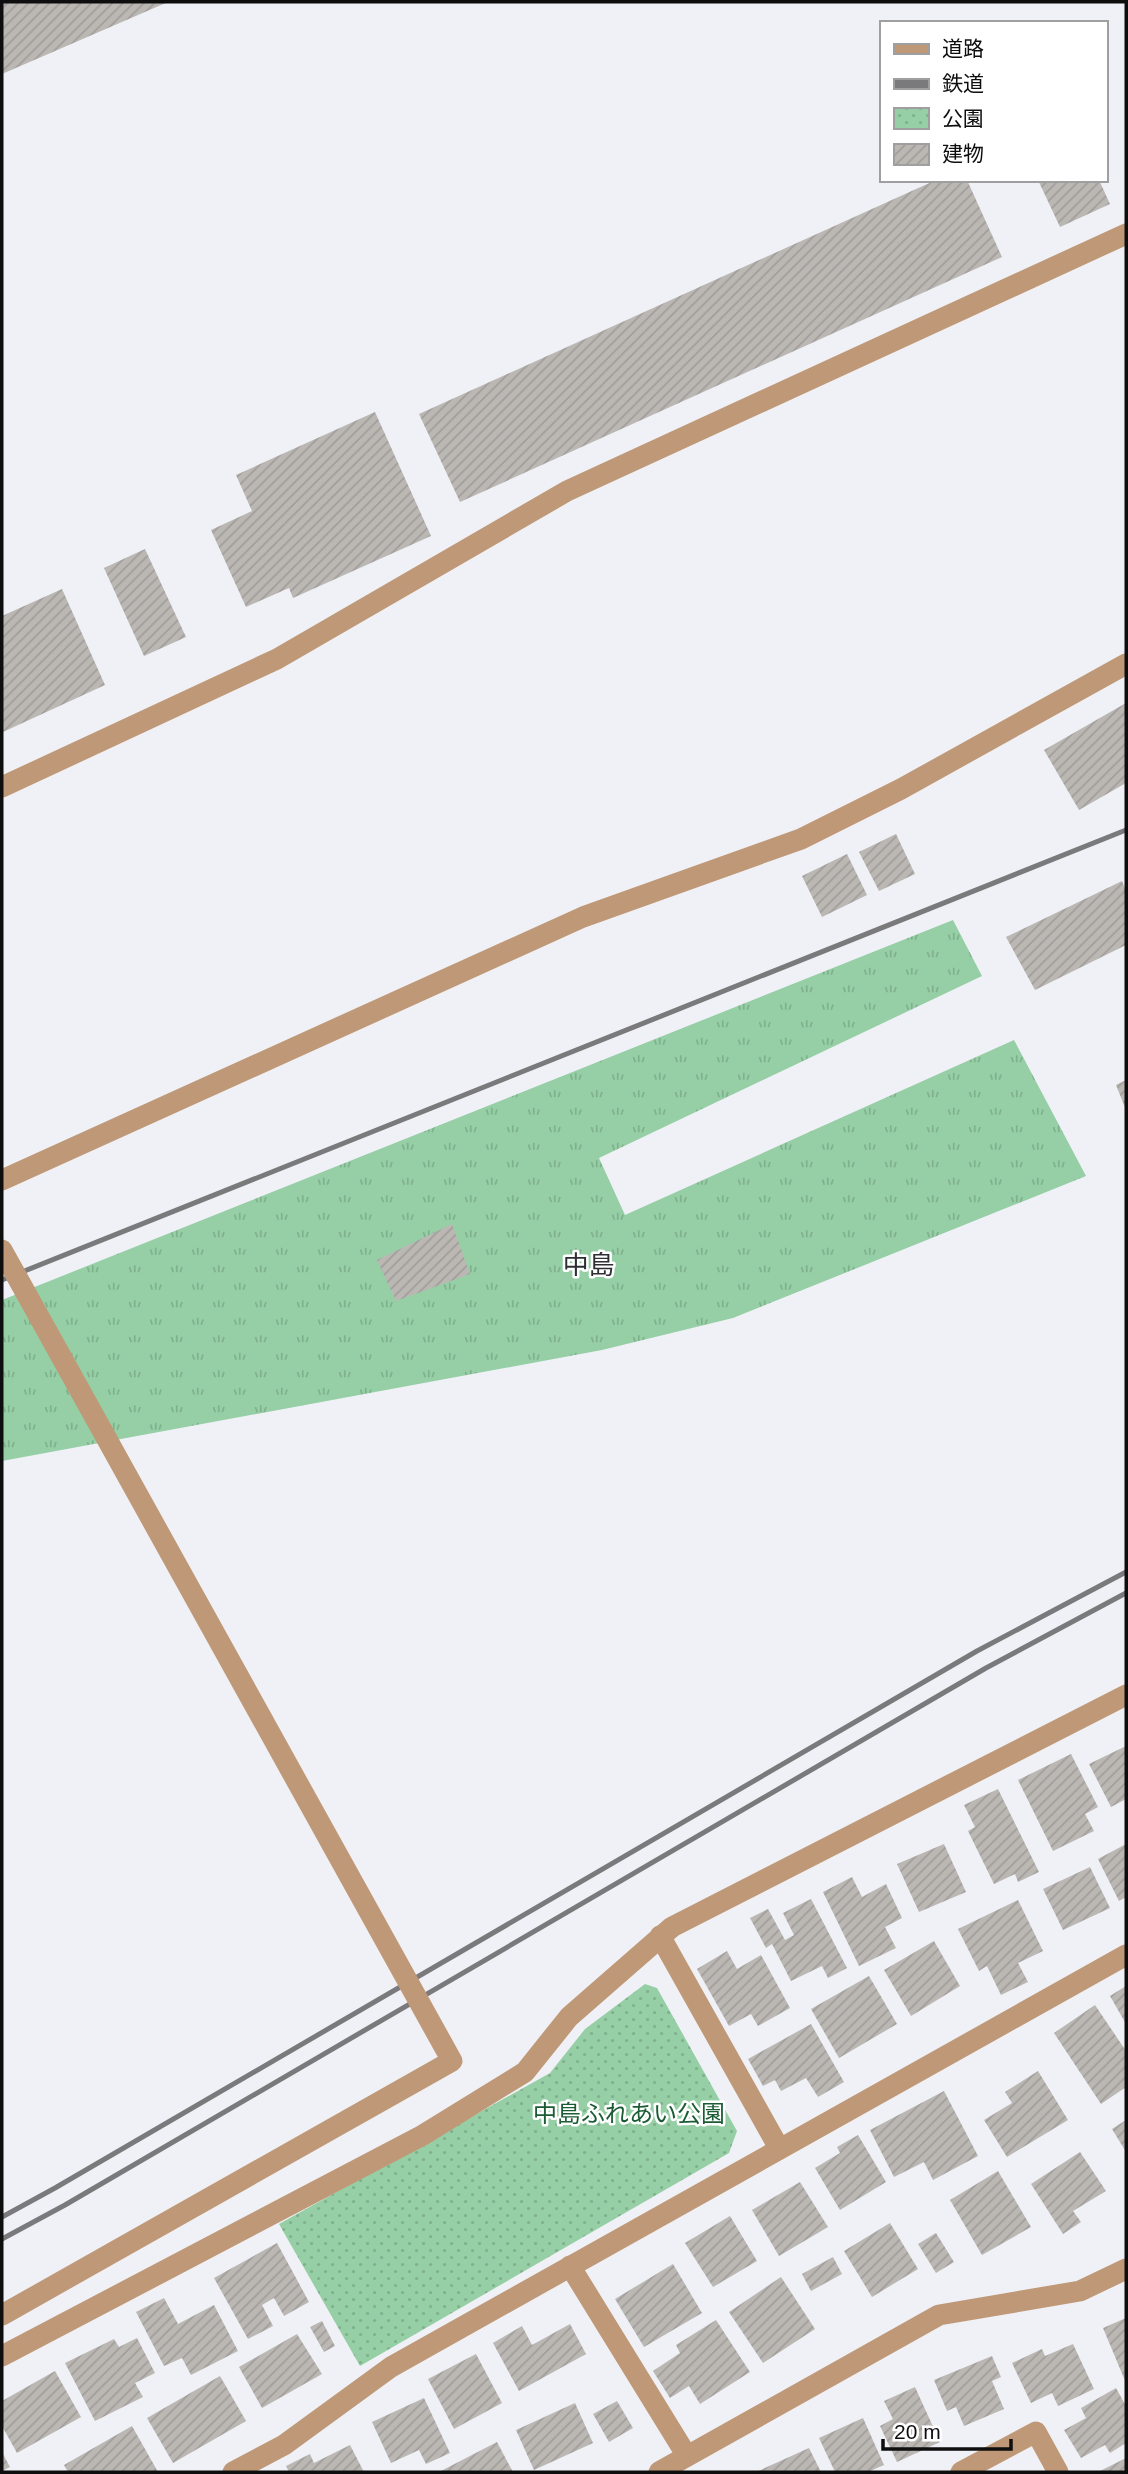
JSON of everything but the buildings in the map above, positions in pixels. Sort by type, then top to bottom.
[{"type":"street","points":[[2,787],[276,659],[567,491],[1126,234]]},
{"type":"street","points":[[2,1180],[583,917],[801,839],[901,789],[1126,664]]},
{"type":"street","points":[[2,1250],[452,2060],[2,2315]]},
{"type":"street","points":[[2,2356],[423,2135],[525,2072],[569,2017],[660,1937],[684,1920],[1126,1695]]},
{"type":"street","points":[[660,1937],[779,2148]]},
{"type":"street","points":[[233,2472],[284,2445],[391,2367],[1126,1955]]},
{"type":"street","points":[[570,2266],[687,2456]]},
{"type":"street","points":[[659,2472],[939,2315],[1080,2291],[1126,2269]]},
{"type":"street","points":[[961,2472],[1036,2432],[1058,2472]]},
{"type":"green space","points":[[953,920],[982,976],[599,1158],[625,1215],[1014,1040],[1086,1176],[733,1318],[602,1350],[2,1461],[2,1300]]},
{"type":"green space","name":"中島ふれあい公園","points":[[645,1984],[657,1988],[737,2131],[729,2153],[360,2366],[279,2224],[550,2073],[585,2029]]},
{"type":"railway","points":[[2,1280],[1126,830]]},
{"type":"railway","points":[[2,2217],[977,1651],[1126,1572]]},
{"type":"railway","points":[[2,2239],[65,2205],[986,1668],[1126,1593]]},
{"type":"district","name":"中島","points":[[589,1265]]}]
